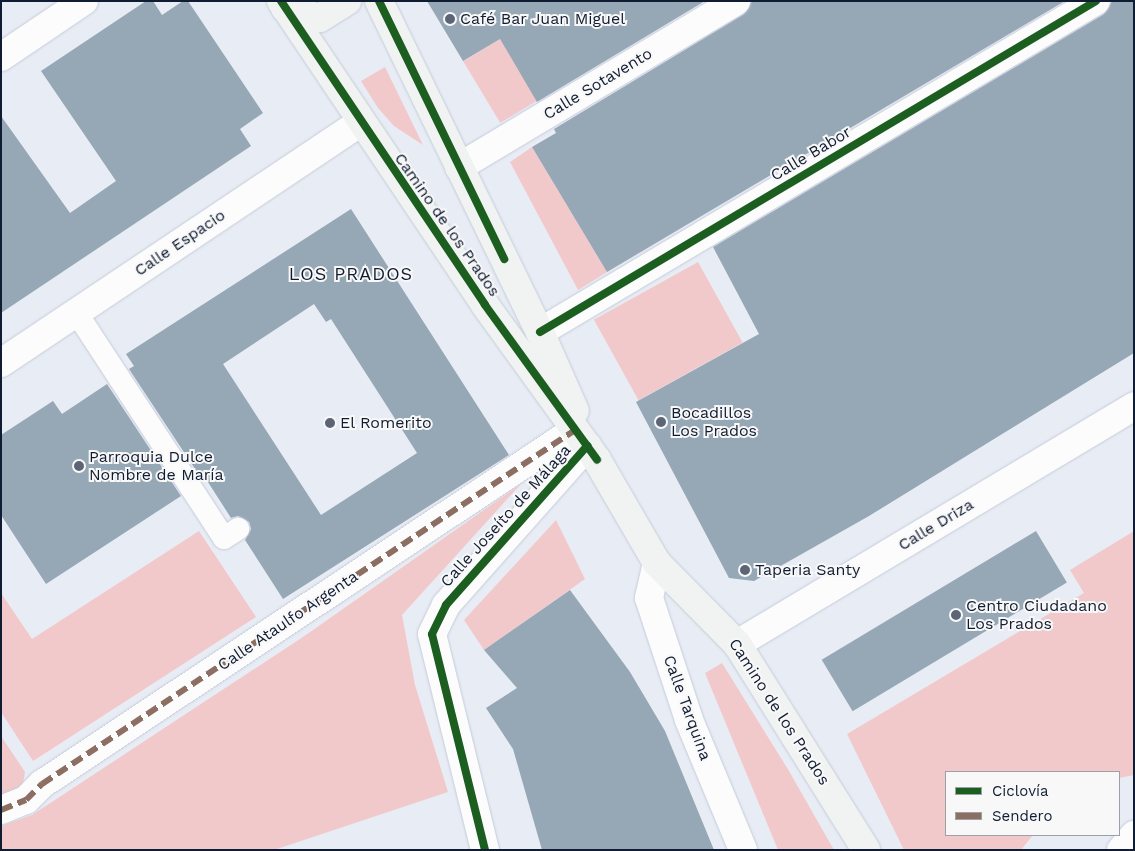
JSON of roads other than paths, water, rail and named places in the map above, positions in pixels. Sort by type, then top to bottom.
[{"type":"main road","points":[[283,4],[320,18],[347,1]]},
{"type":"main road","name":"Camino de los Prados","points":[[379,1],[540,332],[586,445]]},
{"type":"main road","name":"Camino de los Prados","points":[[283,4],[360,123],[586,445],[657,563],[737,644],[866,850]]},
{"type":"street","points":[[1,57],[84,1]]},
{"type":"street","name":"Calle Sotavento","points":[[459,167],[736,1]]},
{"type":"street","name":"Calle Babor","points":[[540,332],[1096,1]]},
{"type":"street","name":"Calle Espacio","points":[[1,362],[360,123]]},
{"type":"street","name":"Calle Driza","points":[[737,644],[1134,406]]},
{"type":"street","name":"Calle Joseíto de Málaga","points":[[485,850],[432,634],[446,605],[586,445]]},
{"type":"street","name":"Calle Ataulfo Argenta","points":[[1,810],[26,800],[42,784],[586,445]]},
{"type":"street","name":"Calle Tarquina","points":[[657,563],[649,598],[690,720],[744,850]]},
{"type":"street","points":[[1121,850],[1134,835]]},
{"type":"lane","points":[[76,312],[224,538],[238,529]]},
{"type":"place","name":"Café Bar Juan Miguel","points":[[450,19]]},
{"type":"place","name":"Bocadillos Los Prados","points":[[661,422]]},
{"type":"place","name":"El Romerito","points":[[330,423]]},
{"type":"place","name":"Parroquia Dulce Nombre de María","points":[[79,466]]},
{"type":"place","name":"Taperia Santy","points":[[745,570]]},
{"type":"place","name":"Centro Ciudadano Los Prados","points":[[956,615]]},
{"type":"district","name":"LOS PRADOS","points":[[351,274]]}]
